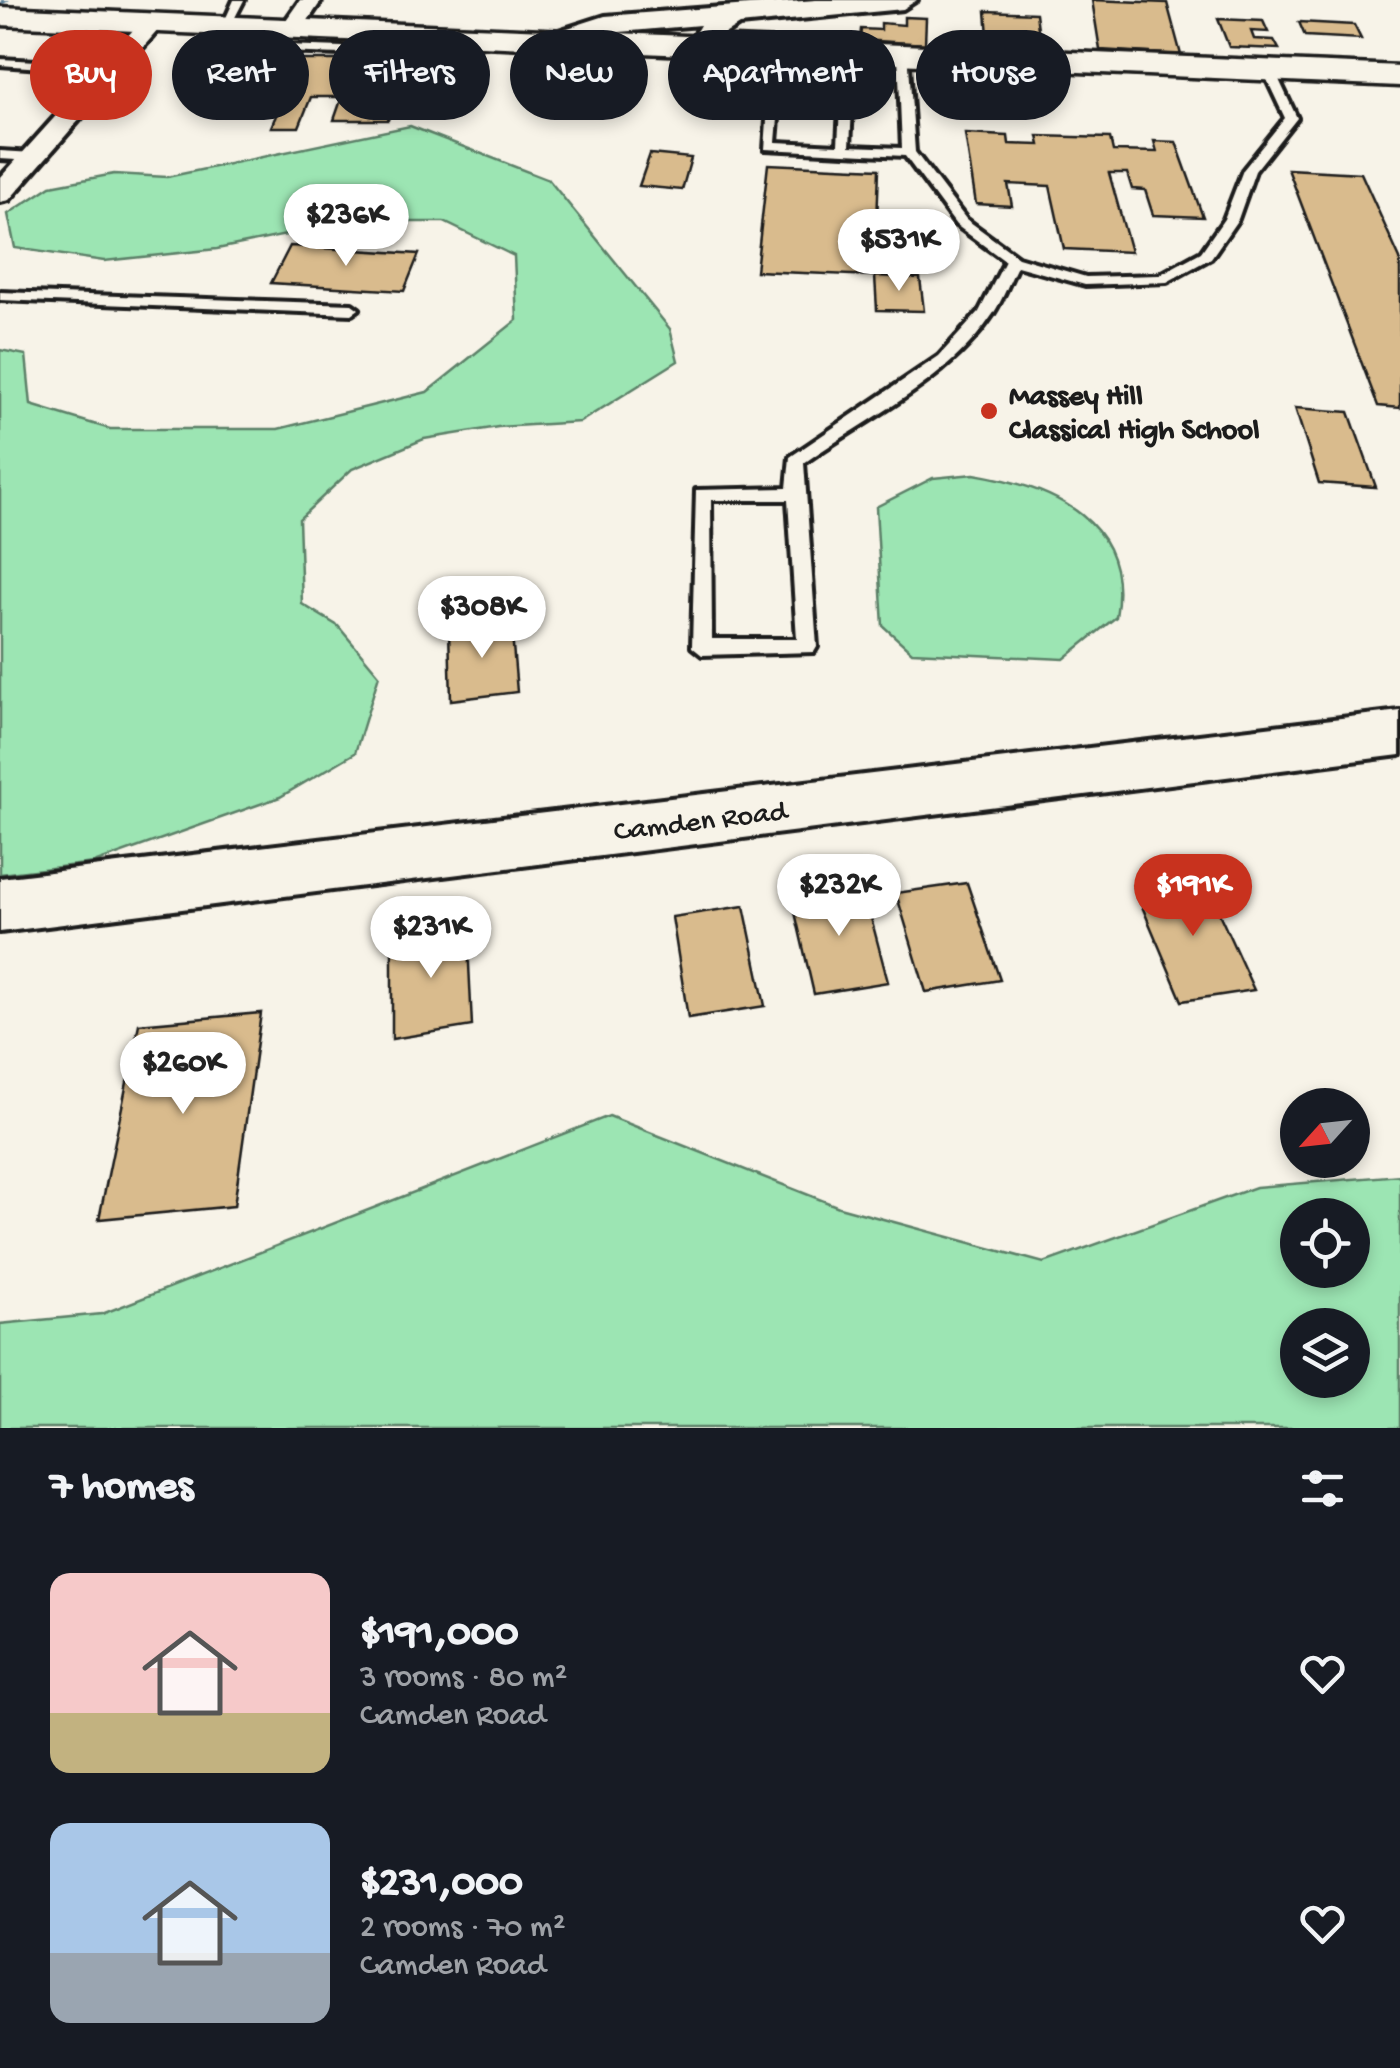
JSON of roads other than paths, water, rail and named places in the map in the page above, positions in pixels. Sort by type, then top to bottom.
[{"type":"main road","points":[[0,16],[150,24],[232,13],[266,30]]},
{"type":"main road","points":[[309,38],[411,35],[510,38]]},
{"type":"main road","points":[[896,53],[1400,76]]},
{"type":"street","points":[[290,30],[311,0]]},
{"type":"street","points":[[590,30],[605,25],[714,15],[731,18],[903,0]]},
{"type":"street","points":[[711,30],[731,18]]},
{"type":"street","points":[[145,30],[150,24]]},
{"type":"street","points":[[0,194],[65,120]]},
{"type":"street","name":"Camden Road","points":[[0,905],[1400,733]]},
{"type":"lane","points":[[904,53],[910,152],[961,222],[1013,260],[1085,281],[1162,279],[1206,255],[1230,218],[1249,170],[1291,118],[1268,69]]},
{"type":"lane","points":[[0,62],[30,64]]},
{"type":"lane","points":[[771,120],[768,146],[910,152]]},
{"type":"lane","points":[[844,148],[845,120]]},
{"type":"lane","points":[[0,155],[33,157]]},
{"type":"lane","points":[[796,494],[702,494],[702,647],[807,647],[796,461],[838,428],[929,374],[988,312],[1013,260]]},
{"type":"lane","points":[[0,296],[352,309]]},
{"type":"waterway","points":[[0,4],[6,0]]},
{"type":"place","name":"Massey Hill Classical High School","points":[[989,411]]}]
